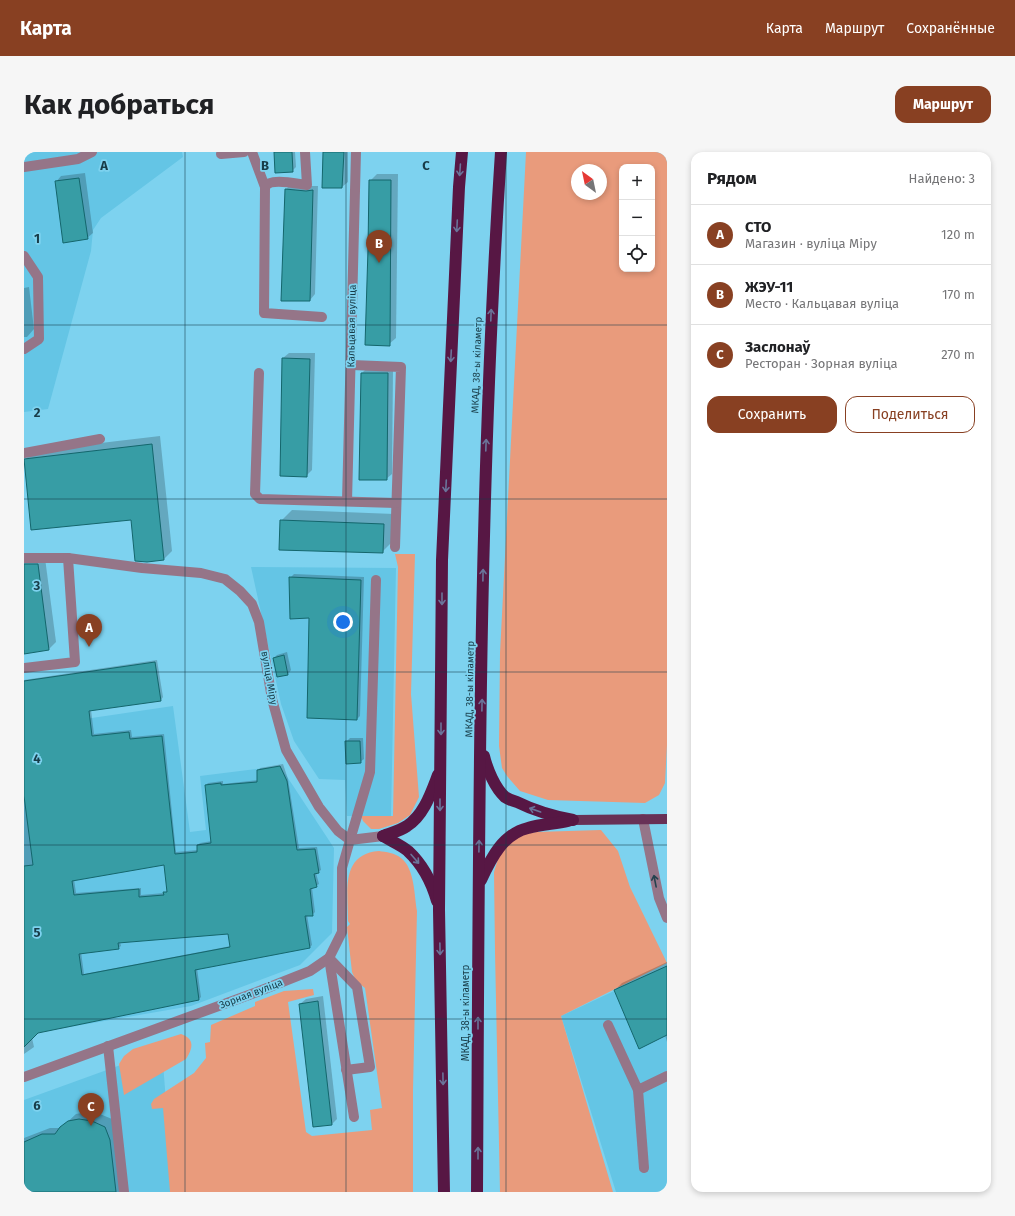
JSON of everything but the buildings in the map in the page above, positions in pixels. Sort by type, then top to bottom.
[{"type":"highway","points":[[444,1192],[440,910],[442,560],[459,188],[462,152]]},
{"type":"highway","name":"МКАД, 38-ы кіламетр","points":[[477,1192],[484,505],[492,278],[501,152]]},
{"type":"highway","points":[[481,744],[487,767],[495,782],[506,797],[527,807],[573,820]]},
{"type":"highway","points":[[383,836],[408,826],[421,812],[433,789],[441,766]]},
{"type":"highway","points":[[479,886],[488,863],[499,847],[511,835],[527,828],[573,820]]},
{"type":"highway","points":[[383,836],[407,851],[419,864],[433,889],[440,910]]},
{"type":"main road","points":[[573,820],[667,819]]},
{"type":"street","points":[[24,167],[78,159],[92,152]]},
{"type":"street","points":[[221,154],[244,152]]},
{"type":"street","points":[[252,152],[265,187],[264,313],[322,317]]},
{"type":"street","points":[[265,187],[272,181],[307,185],[305,152]]},
{"type":"street","name":"Кальцавая вуліца","points":[[347,501],[352,365],[356,152]]},
{"type":"street","points":[[24,256],[38,277],[39,339],[24,348]]},
{"type":"street","points":[[352,365],[401,367],[395,547]]},
{"type":"street","points":[[260,373],[255,494],[260,499],[396,503]]},
{"type":"street","points":[[24,453],[100,439]]},
{"type":"street","name":"вуліца Міру","points":[[24,558],[68,558],[153,569],[201,573],[225,579],[240,591],[252,604],[259,622],[272,699],[286,750],[319,807],[338,831],[350,840]]},
{"type":"street","points":[[24,668],[75,662],[68,558]]},
{"type":"street","name":"Зорная вуліца","points":[[24,1077],[246,996],[310,971],[329,958],[342,932],[342,868],[370,772],[376,580]]},
{"type":"street","points":[[643,819],[659,898],[667,918]]},
{"type":"street","points":[[350,840],[383,836]]},
{"type":"street","points":[[329,958],[357,987],[370,1067],[346,1070]]},
{"type":"street","points":[[329,958],[354,1117]]},
{"type":"street","points":[[608,1025],[638,1090],[644,1168]]},
{"type":"street","points":[[108,1046],[124,1192]]},
{"type":"street","points":[[638,1090],[667,1076]]},
{"type":"shaded area","points":[[24,152],[182,152],[183,157],[101,218],[93,230],[91,251],[48,409],[24,412]]},
{"type":"shaded area","points":[[526,152],[667,152],[667,745],[665,783],[659,795],[645,803],[548,800],[520,791],[502,768],[499,746],[500,653]]},
{"type":"shaded area","points":[[395,554],[415,554],[411,694],[419,797],[410,815],[398,823],[379,829],[371,829],[363,821],[361,816],[393,816],[398,567]]},
{"type":"shaded area","points":[[251,567],[396,568],[391,816],[347,816],[345,780],[319,779],[294,741],[281,704]]},
{"type":"shaded area","points":[[173,706],[190,832],[206,830],[200,776],[280,766],[334,848],[332,933],[300,965],[191,1006],[24,1035],[24,728]]},
{"type":"shaded area","points":[[601,830],[618,851],[630,887],[667,963],[561,1016],[613,1192],[500,1192],[494,872],[498,859],[508,844],[524,834],[536,832]]},
{"type":"shaded area","points":[[379,851],[396,855],[406,863],[411,875],[417,911],[413,1090],[413,1192],[170,1192],[163,1108],[152,1109],[151,1104],[154,1099],[194,1073],[206,1058],[205,1043],[210,1042],[211,1025],[255,1006],[255,1002],[284,991],[313,989],[314,995],[288,1002],[306,1132],[312,1136],[372,1130],[370,1110],[382,1108],[365,988],[356,981],[352,972],[347,927],[350,924],[348,921],[347,898],[349,876],[352,867],[358,859],[366,854]]},
{"type":"shaded area","points":[[667,966],[667,1192],[616,1192],[561,1016]]},
{"type":"shaded area","points":[[181,1034],[189,1038],[191,1041],[191,1048],[186,1059],[124,1095],[119,1064],[124,1056],[133,1049]]},
{"type":"shaded area","points":[[162,1050],[173,1192],[24,1192],[24,1100]]},
{"type":"place","name":"ЖЭУ-11","points":[[379,263]]},
{"type":"place","name":"СТО","points":[[89,647]]},
{"type":"place","name":"Заслонаў","points":[[91,1126]]}]
